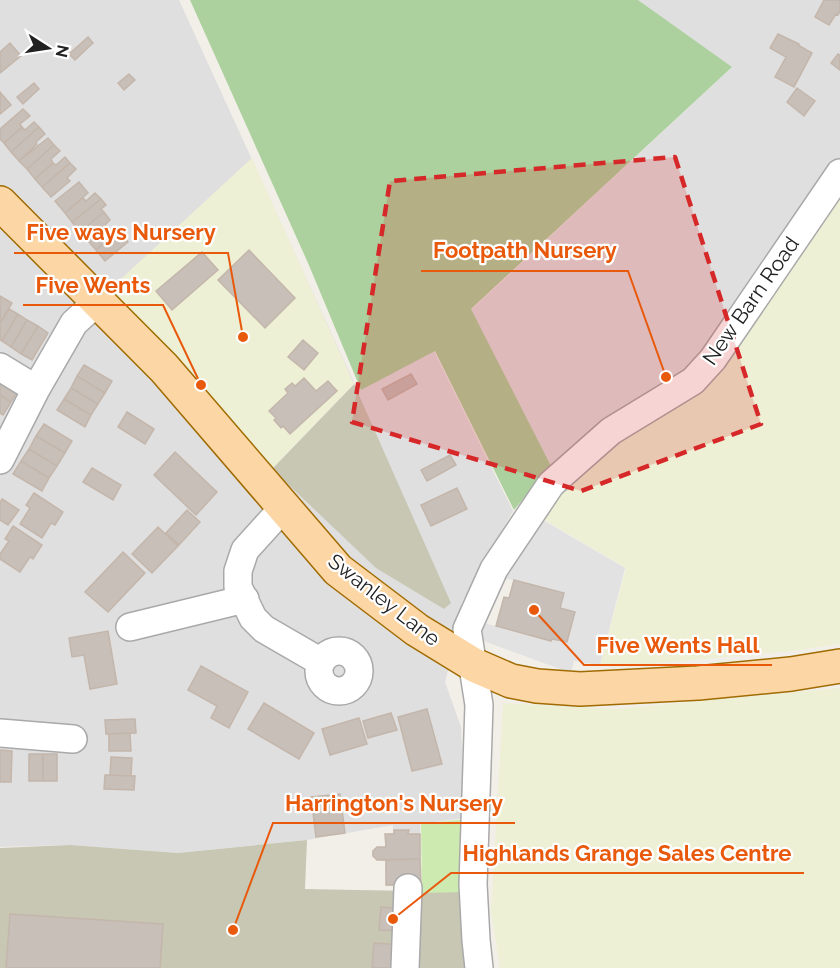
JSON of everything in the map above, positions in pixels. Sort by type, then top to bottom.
[{"type":"main road","name":"Swanley Lane","points":[[0,203],[164,368],[338,570],[417,630],[474,664],[511,681],[537,686],[580,688],[698,684],[840,666]]},
{"type":"street","name":"New Barn Road","points":[[479,968],[473,884],[479,705],[467,629],[494,569],[551,484],[611,431],[693,381],[713,359],[840,173]]},
{"type":"street","points":[[0,460],[36,389],[74,323],[97,302]]},
{"type":"street","points":[[0,367],[36,389]]},
{"type":"street","points":[[283,508],[245,550],[238,571],[238,587],[253,618],[264,629],[321,662]]},
{"type":"street","points":[[130,627],[245,599]]},
{"type":"street","points":[[0,733],[72,739]]},
{"type":"street","points":[[405,968],[408,888]]},
{"type":"highlighted area","points":[[675,157],[761,424],[581,491],[352,422],[390,181]]},
{"type":"shaded area","points":[[0,0],[179,0],[358,391],[434,351],[513,511],[461,604],[461,622],[445,682],[461,727],[465,818],[420,824],[421,885],[386,886],[385,861],[377,860],[372,856],[372,851],[377,847],[385,847],[385,834],[393,834],[393,825],[307,840],[178,853],[69,845],[0,847]]},
{"type":"shaded area","points":[[638,0],[840,0],[840,160],[694,369],[551,466],[471,310],[731,68]]},
{"type":"shaded area","points":[[252,158],[354,384],[272,469],[109,290]]},
{"type":"shaded area","points":[[840,187],[840,644],[792,651],[649,664],[600,665],[626,568],[536,515],[593,456],[667,412]]},
{"type":"shaded area","points":[[354,384],[451,603],[444,609],[376,568],[272,469]]},
{"type":"shaded area","points":[[543,520],[625,568],[600,665],[574,661],[571,673],[481,640],[484,623],[551,641],[552,639],[567,642],[575,612],[560,608],[564,593],[504,578]]},
{"type":"shaded area","points":[[840,688],[840,968],[500,968],[491,912],[503,703],[615,709]]},
{"type":"shaded area","points":[[307,840],[305,889],[465,892],[466,968],[0,968],[0,848],[70,845],[178,853]]},
{"type":"green space","points":[[190,0],[638,0],[732,67],[471,309],[551,466],[514,510],[435,351],[361,390],[308,263]]},
{"type":"green space","points":[[466,819],[465,892],[422,893],[421,824]]},
{"type":"building","points":[[824,0],[840,0],[840,11],[829,25],[815,17]]},
{"type":"building","points":[[778,34],[812,53],[794,87],[775,77],[786,57],[770,48]]},
{"type":"building","points":[[88,37],[93,43],[75,60],[69,54]]},
{"type":"building","points":[[10,43],[21,56],[0,73],[0,52]]},
{"type":"building","points":[[838,54],[840,55],[840,70],[831,63]]},
{"type":"building","points":[[129,74],[135,80],[124,90],[118,83]]},
{"type":"building","points":[[34,83],[39,89],[23,104],[17,97]]},
{"type":"building","points":[[797,88],[815,101],[804,116],[787,102]]},
{"type":"building","points":[[0,92],[11,105],[0,114]]},
{"type":"building","points":[[23,109],[30,116],[20,124],[22,127],[4,143],[0,139],[0,129]]},
{"type":"building","points":[[34,122],[39,127],[11,152],[4,143],[22,127],[25,130]]},
{"type":"building","points":[[39,127],[45,134],[19,161],[11,152]]},
{"type":"building","points":[[48,138],[54,145],[27,169],[19,161]]},
{"type":"building","points":[[54,145],[60,151],[51,159],[53,163],[35,179],[27,169]]},
{"type":"building","points":[[65,157],[70,163],[42,187],[35,179],[53,163],[56,165]]},
{"type":"building","points":[[70,163],[76,169],[67,178],[70,181],[51,197],[42,187]]},
{"type":"building","points":[[79,182],[88,193],[65,213],[55,201]]},
{"type":"building","points":[[95,193],[101,199],[72,222],[65,213],[83,198],[86,201]]},
{"type":"building","points":[[101,199],[106,205],[101,209],[104,212],[80,232],[72,222]]},
{"type":"building","points":[[104,212],[110,220],[105,225],[107,227],[89,242],[80,232]]},
{"type":"building","points":[[107,227],[113,235],[96,250],[89,242]]},
{"type":"building","points":[[119,230],[128,242],[105,261],[96,250]]},
{"type":"building","points":[[249,250],[295,298],[265,328],[218,280]]},
{"type":"building","points":[[202,252],[218,270],[172,310],[156,291]]},
{"type":"building","points":[[0,296],[12,303],[0,323]]},
{"type":"building","points":[[9,309],[18,314],[2,341],[0,340],[0,323]]},
{"type":"building","points":[[18,314],[27,320],[11,347],[2,341]]},
{"type":"building","points":[[27,320],[38,326],[21,354],[11,347]]},
{"type":"building","points":[[38,326],[48,333],[32,360],[21,354]]},
{"type":"building","points":[[303,340],[318,353],[304,370],[288,357]]},
{"type":"building","points":[[84,365],[112,381],[105,393],[77,376]]},
{"type":"building","points":[[411,374],[417,384],[388,400],[382,389]]},
{"type":"building","points":[[77,376],[105,393],[98,404],[71,388]]},
{"type":"building","points":[[0,377],[19,389],[11,402],[0,395]]},
{"type":"building","points":[[304,378],[316,391],[328,381],[337,391],[290,434],[283,426],[281,428],[269,411],[288,393],[285,389],[292,383],[295,386]]},
{"type":"building","points":[[71,388],[98,404],[91,415],[64,399]]},
{"type":"building","points":[[0,395],[11,402],[3,415],[0,413]]},
{"type":"building","points":[[64,399],[91,415],[85,427],[57,410]]},
{"type":"building","points":[[127,412],[154,429],[145,444],[118,427]]},
{"type":"building","points":[[44,424],[72,441],[65,453],[36,436]]},
{"type":"building","points":[[36,436],[65,453],[57,466],[29,449]]},
{"type":"building","points":[[29,449],[57,466],[49,478],[21,461]]},
{"type":"building","points":[[175,452],[217,492],[196,515],[154,475]]},
{"type":"building","points":[[450,455],[456,465],[427,481],[421,470]]},
{"type":"building","points":[[21,461],[49,478],[42,491],[13,474]]},
{"type":"building","points":[[92,468],[121,485],[113,500],[83,482]]},
{"type":"building","points":[[457,488],[467,509],[431,526],[421,505]]},
{"type":"building","points":[[34,493],[63,512],[55,525],[51,523],[42,538],[20,524],[30,508],[26,505]]},
{"type":"building","points":[[2,499],[19,510],[8,525],[0,520]]},
{"type":"building","points":[[187,510],[200,522],[179,545],[166,533]]},
{"type":"building","points":[[13,526],[42,545],[33,559],[30,557],[20,572],[0,559],[0,554],[9,541],[5,539]]},
{"type":"building","points":[[158,527],[178,546],[152,573],[132,554]]},
{"type":"building","points":[[123,552],[145,573],[108,612],[85,592]]},
{"type":"building","points":[[514,580],[564,593],[560,608],[575,612],[567,642],[552,639],[551,641],[496,626],[504,597],[509,598]]},
{"type":"building","points":[[108,631],[117,684],[90,689],[84,655],[72,657],[69,638]]},
{"type":"building","points":[[201,666],[248,692],[229,728],[211,718],[217,706],[188,690]]},
{"type":"building","points":[[264,703],[314,733],[299,759],[248,729]]},
{"type":"building","points":[[427,709],[442,764],[412,771],[398,717]]},
{"type":"building","points":[[391,713],[397,730],[368,738],[363,721]]},
{"type":"building","points":[[359,718],[367,744],[330,755],[322,729]]},
{"type":"building","points":[[135,719],[136,733],[106,734],[105,720]]},
{"type":"building","points":[[130,733],[131,751],[109,751],[109,734]]},
{"type":"building","points":[[0,750],[12,751],[11,782],[0,782]]},
{"type":"building","points":[[29,754],[43,754],[43,781],[29,781]]},
{"type":"building","points":[[43,754],[57,754],[57,781],[43,781]]},
{"type":"building","points":[[111,757],[132,758],[131,776],[110,775]]},
{"type":"building","points":[[105,775],[135,776],[134,790],[104,789]]},
{"type":"building","points":[[340,794],[345,833],[316,837],[311,797]]},
{"type":"building","points":[[394,830],[409,830],[408,834],[420,834],[420,859],[377,860],[373,856],[373,851],[377,847],[386,847],[385,834],[394,834]]},
{"type":"building","points":[[420,859],[421,885],[386,885],[386,860]]},
{"type":"building","points":[[381,907],[406,909],[405,931],[379,930]]},
{"type":"building","points":[[10,914],[163,924],[160,968],[6,968]]},
{"type":"building","points":[[374,943],[404,945],[402,968],[372,968]]},
{"type":"place","name":"Five ways Nursery","points":[[243,337]]},
{"type":"place","name":"Footpath Nursery","points":[[666,377]]},
{"type":"place","name":"Five Wents","points":[[201,385]]},
{"type":"place","name":"Five Wents Hall","points":[[534,610]]},
{"type":"place","name":"Highlands Grange Sales Centre","points":[[393,919]]},
{"type":"place","name":"Harrington's Nursery","points":[[233,930]]}]
